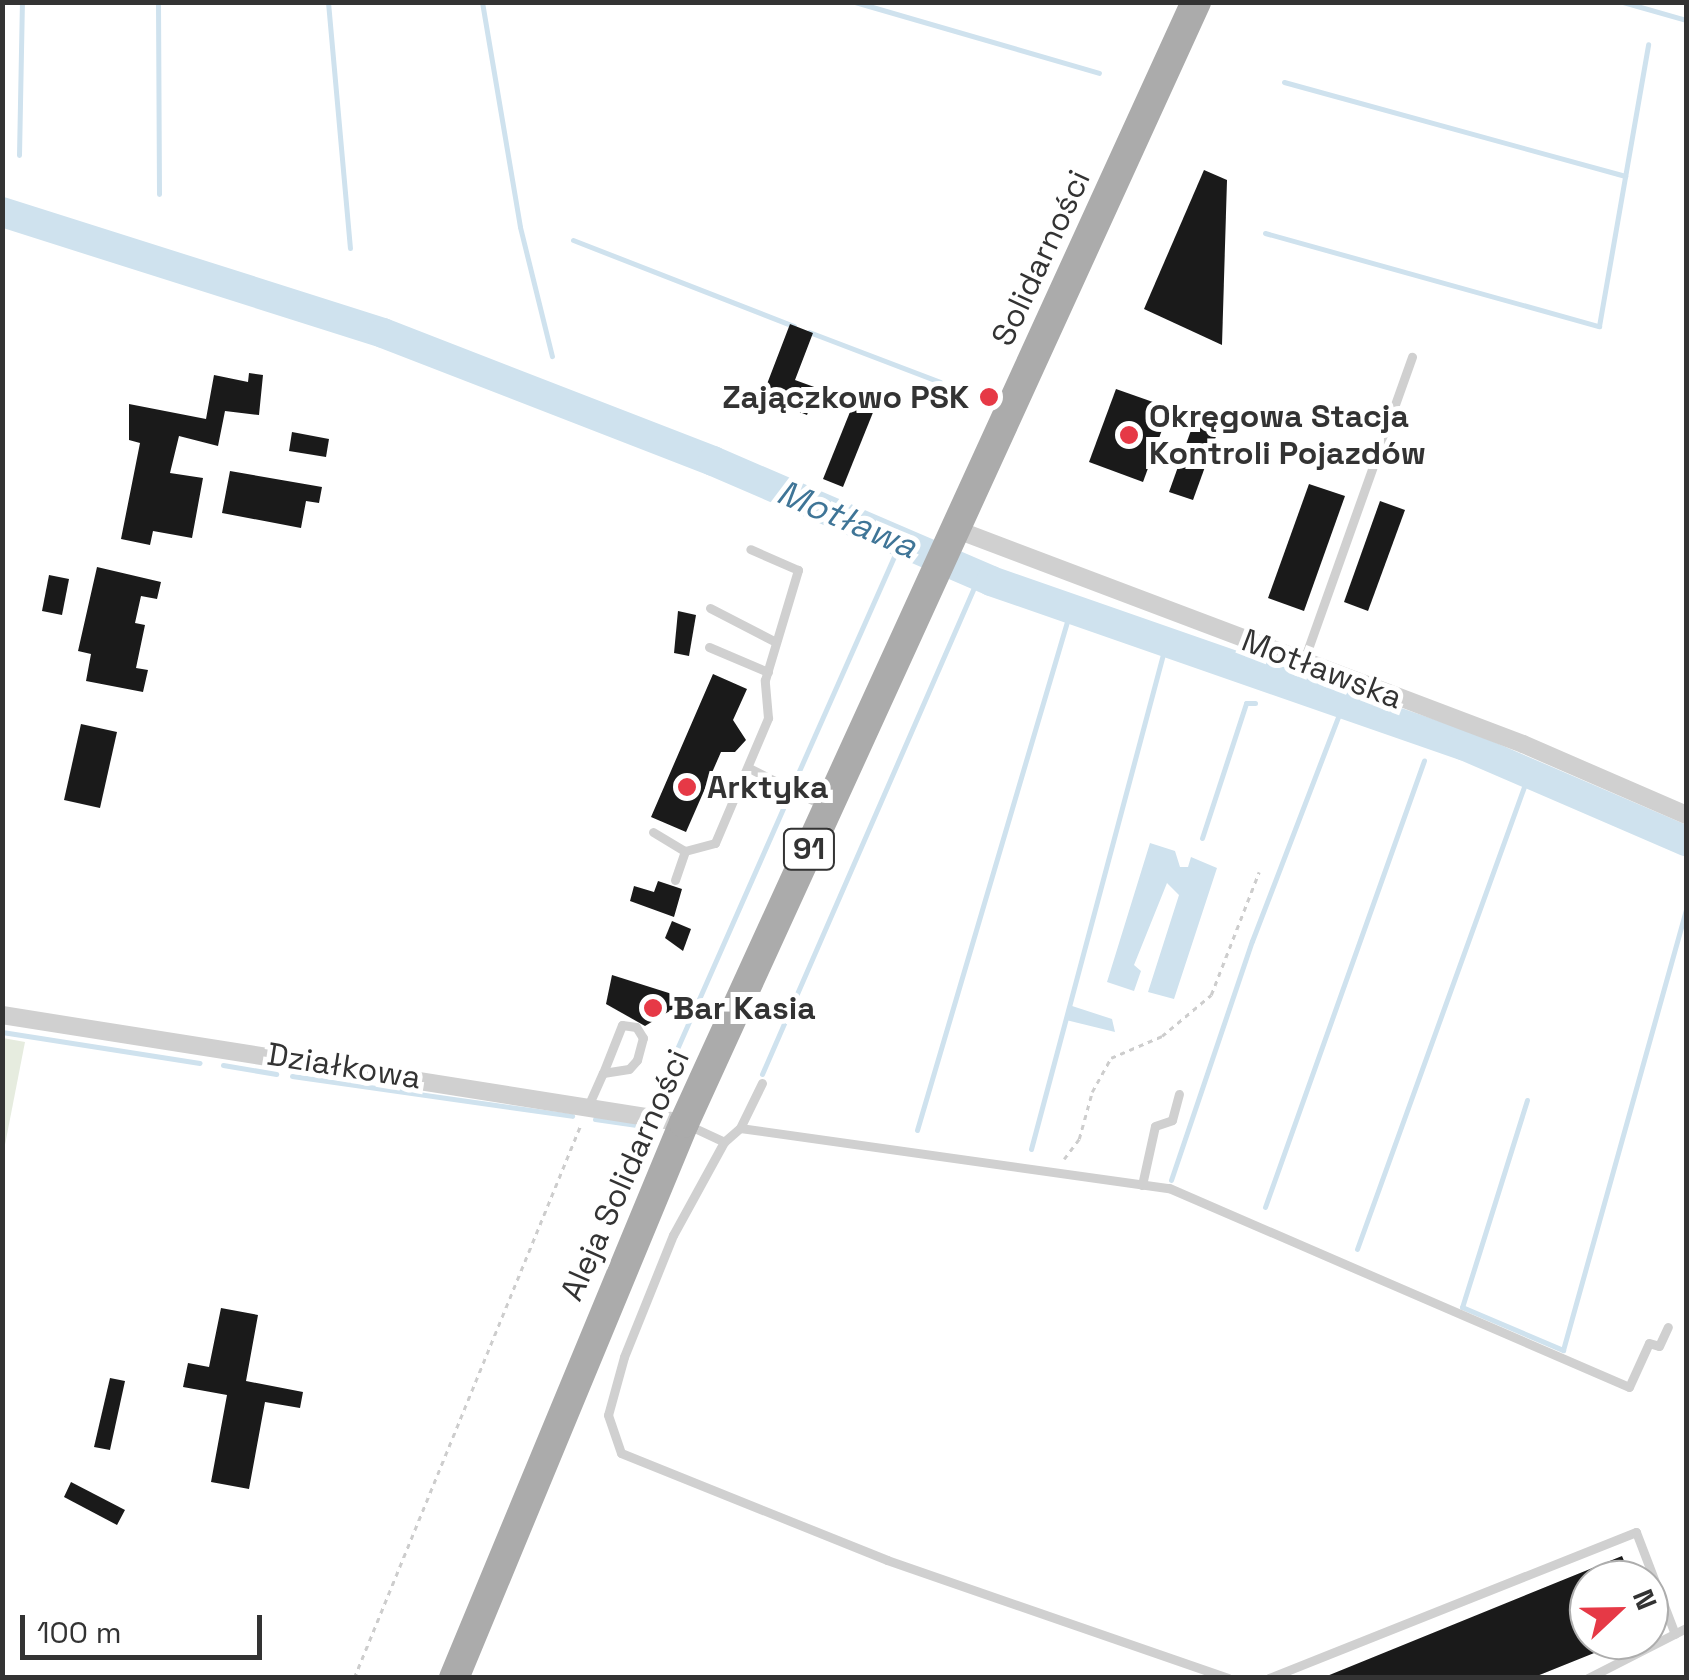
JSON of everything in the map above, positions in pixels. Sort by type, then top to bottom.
[{"type":"main road","name":"Solidarności","points":[[952,535],[1196,2]]},
{"type":"main road","name":"Aleja Solidarności","points":[[454,1678],[684,1124],[952,535]]},
{"type":"street","name":"Motławska","points":[[952,535],[1523,744],[1686,815]]},
{"type":"street","name":"Działkowa","points":[[2,1015],[589,1104],[684,1124]]},
{"type":"lane","points":[[1303,662],[1412,357]]},
{"type":"lane","points":[[653,832],[685,851],[715,842],[751,768],[768,718],[768,672],[798,570],[750,549]]},
{"type":"lane","points":[[710,608],[776,642]]},
{"type":"lane","points":[[708,647],[768,672]]},
{"type":"lane","points":[[751,768],[828,808]]},
{"type":"lane","points":[[676,880],[685,851]]},
{"type":"lane","points":[[589,1104],[622,1025],[636,1027],[643,1038],[638,1060],[630,1069],[603,1073]]},
{"type":"lane","points":[[762,1083],[740,1128],[724,1142],[673,1235],[624,1357],[608,1415],[620,1453],[887,1560],[1228,1678]]},
{"type":"lane","points":[[1142,1185],[1155,1126],[1172,1120],[1179,1094]]},
{"type":"lane","points":[[684,1124],[724,1142]]},
{"type":"lane","points":[[740,1128],[1169,1188],[1629,1387],[1649,1342],[1658,1346],[1668,1327]]},
{"type":"lane","points":[[1269,1678],[1636,1532],[1675,1634]]},
{"type":"lane","points":[[1588,1678],[1686,1628]]},
{"type":"path","points":[[1041,1172],[1067,1156],[1079,1138],[1092,1092],[1110,1058],[1162,1036],[1211,994],[1259,872]]},
{"type":"path","points":[[354,1678],[589,1104]]},
{"type":"shaded area","points":[[2,1038],[25,1042],[3,1155]]},
{"type":"water","points":[[1150,843],[1175,851],[1180,867],[1188,867],[1191,857],[1217,868],[1174,999],[1148,992],[1179,895],[1167,883],[1134,965],[1141,971],[1134,991],[1107,982]]},
{"type":"water","points":[[1069,1005],[1112,1019],[1115,1032],[1066,1020]]},
{"type":"building","points":[[1204,170],[1227,180],[1222,345],[1144,309]]},
{"type":"building","points":[[790,324],[813,333],[795,380],[817,388],[807,415],[762,397]]},
{"type":"building","points":[[249,373],[263,375],[259,415],[225,411],[218,446],[179,436],[170,473],[203,478],[192,538],[153,531],[150,545],[121,539],[140,443],[129,440],[129,404],[206,419],[214,375],[248,382]]},
{"type":"building","name":"Okręgowa Stacja Kontroli Pojazdów","points":[[1116,389],[1170,408],[1143,482],[1089,462]]},
{"type":"building","points":[[858,392],[878,400],[843,487],[823,479]]},
{"type":"building","points":[[1194,422],[1218,431],[1193,500],[1169,492]]},
{"type":"building","points":[[292,432],[329,439],[326,457],[289,451]]},
{"type":"building","points":[[230,471],[322,487],[319,503],[306,501],[301,528],[222,513]]},
{"type":"building","points":[[1309,484],[1345,496],[1304,611],[1268,598]]},
{"type":"building","points":[[1380,501],[1405,510],[1368,611],[1344,602]]},
{"type":"building","points":[[97,567],[161,582],[157,599],[141,596],[135,623],[145,625],[136,668],[148,670],[143,692],[86,681],[91,654],[78,651]]},
{"type":"building","points":[[49,575],[69,579],[62,615],[42,611]]},
{"type":"building","points":[[678,611],[696,615],[689,656],[674,653]]},
{"type":"building","points":[[713,674],[747,689],[733,720],[746,740],[735,752],[721,752],[686,832],[651,817]]},
{"type":"building","points":[[81,724],[117,732],[100,808],[64,800]]},
{"type":"building","points":[[658,881],[682,889],[674,917],[630,901],[634,886],[654,892]]},
{"type":"building","points":[[672,921],[691,929],[683,951],[665,938]]},
{"type":"building","points":[[612,975],[672,994],[678,1006],[645,1026],[606,1004]]},
{"type":"building","points":[[221,1308],[258,1315],[246,1381],[303,1392],[300,1408],[265,1402],[249,1489],[211,1482],[227,1395],[183,1387],[188,1363],[209,1367]]},
{"type":"building","points":[[110,1378],[125,1381],[110,1450],[94,1447]]},
{"type":"building","points":[[71,1482],[125,1510],[117,1525],[64,1497]]},
{"type":"building","points":[[1569,1578],[1569,1660],[1577,1660],[1532,1678],[1322,1678]]},
{"type":"waterway","points":[[19,155],[22,2]]},
{"type":"waterway","points":[[158,2],[159,194]]},
{"type":"waterway","points":[[328,2],[350,248]]},
{"type":"waterway","points":[[482,2],[520,227],[552,356]]},
{"type":"waterway","points":[[855,2],[1099,73]]},
{"type":"waterway","points":[[1623,2],[1686,20]]},
{"type":"waterway","points":[[1265,233],[1599,326],[1648,44]]},
{"type":"waterway","points":[[1284,82],[1625,176]]},
{"type":"waterway","name":"Motława","points":[[2,212],[383,333],[713,461],[991,581],[1463,745],[1686,841]]},
{"type":"waterway","points":[[573,240],[794,326]]},
{"type":"waterway","points":[[809,332],[940,382]]},
{"type":"waterway","points":[[799,771],[900,543]]},
{"type":"waterway","points":[[762,1074],[979,576]]},
{"type":"waterway","points":[[917,1130],[1071,608]]},
{"type":"waterway","points":[[1031,1149],[1166,643]]},
{"type":"waterway","points":[[1202,838],[1246,703],[1255,703]]},
{"type":"waterway","points":[[1171,1180],[1252,941],[1343,704]]},
{"type":"waterway","points":[[1265,1207],[1424,760]]},
{"type":"waterway","points":[[1357,1249],[1530,770]]},
{"type":"waterway","points":[[654,1101],[786,802]]},
{"type":"waterway","points":[[1527,1100],[1462,1307],[1563,1350],[1686,908]]},
{"type":"waterway","points":[[2,1032],[200,1063]]},
{"type":"waterway","points":[[223,1065],[276,1074]]},
{"type":"waterway","points":[[292,1076],[572,1116]]},
{"type":"waterway","points":[[595,1119],[643,1126]]},
{"type":"place","name":"Zajączkowo PSK","points":[[989,397]]},
{"type":"place","name":"Okręgowa Stacja Kontroli Pojazdów","points":[[1129,435]]},
{"type":"place","name":"Arktyka","points":[[687,787]]},
{"type":"place","name":"Bar Kasia","points":[[653,1008]]}]
